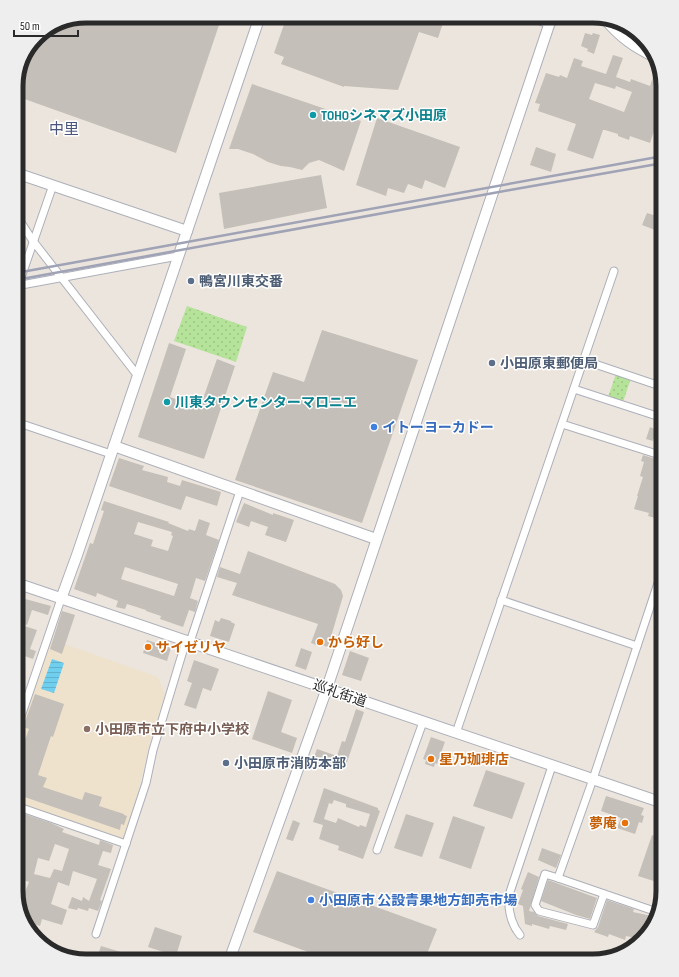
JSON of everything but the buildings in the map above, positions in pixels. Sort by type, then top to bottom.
[{"type":"street","points":[[23,710],[258,23]]},
{"type":"street","points":[[232,954],[327,688],[550,23]]},
{"type":"street","points":[[611,25],[620,36],[639,50],[647,53]]},
{"type":"street","points":[[23,175],[187,231]]},
{"type":"street","points":[[23,271],[53,185]]},
{"type":"street","points":[[23,226],[33,241],[138,376]]},
{"type":"street","points":[[23,286],[61,277],[178,256]]},
{"type":"street","points":[[456,733],[614,271]]},
{"type":"street","points":[[584,360],[656,385]]},
{"type":"street","points":[[574,389],[656,416]]},
{"type":"street","points":[[23,424],[112,450],[240,491],[376,539]]},
{"type":"street","points":[[562,424],[656,454]]},
{"type":"street","points":[[96,934],[146,783],[153,750],[188,641],[240,491]]},
{"type":"street","name":"巡礼街道","points":[[23,585],[656,802]]},
{"type":"street","points":[[558,878],[593,779],[656,589]]},
{"type":"street","points":[[501,600],[637,646]]},
{"type":"street","points":[[377,850],[423,722]]},
{"type":"street","points":[[520,935],[514,928],[508,905],[509,895],[552,766]]},
{"type":"street","points":[[23,808],[126,844]]},
{"type":"street","points":[[604,894],[593,925],[539,911],[535,905],[545,874],[558,878],[653,911]]},
{"type":"shaded area","name":"小田原市立下府中小学校","points":[[50,639],[158,677],[165,695],[150,741],[138,792],[123,839],[23,805],[23,719]]},
{"type":"green space","points":[[187,306],[247,327],[236,362],[174,341]]},
{"type":"green space","points":[[616,374],[631,378],[623,402],[608,397]]},
{"type":"water","points":[[52,659],[64,663],[54,693],[41,689]]},
{"type":"railway","points":[[23,272],[656,157]]},
{"type":"railway","points":[[23,279],[656,164]]},
{"type":"place","name":"TOHOシネマズ小田原","points":[[313,115]]},
{"type":"place","name":"鴨宮川東交番","points":[[191,281]]},
{"type":"place","name":"小田原東郵便局","points":[[492,363]]},
{"type":"place","name":"川東タウンセンターマロニエ","points":[[167,402]]},
{"type":"place","name":"イトーヨーカドー","points":[[374,427]]},
{"type":"place","name":"から好し","points":[[320,642]]},
{"type":"place","name":"サイゼリヤ","points":[[148,647]]},
{"type":"place","name":"小田原市立下府中小学校","points":[[87,729]]},
{"type":"place","name":"星乃珈琲店","points":[[431,759]]},
{"type":"place","name":"小田原市消防本部","points":[[226,763]]},
{"type":"place","name":"夢庵","points":[[625,823]]},
{"type":"place","name":"小田原市 公設青果地方卸売市場","points":[[311,900]]},
{"type":"district","name":"中里","points":[[64,129]]}]
